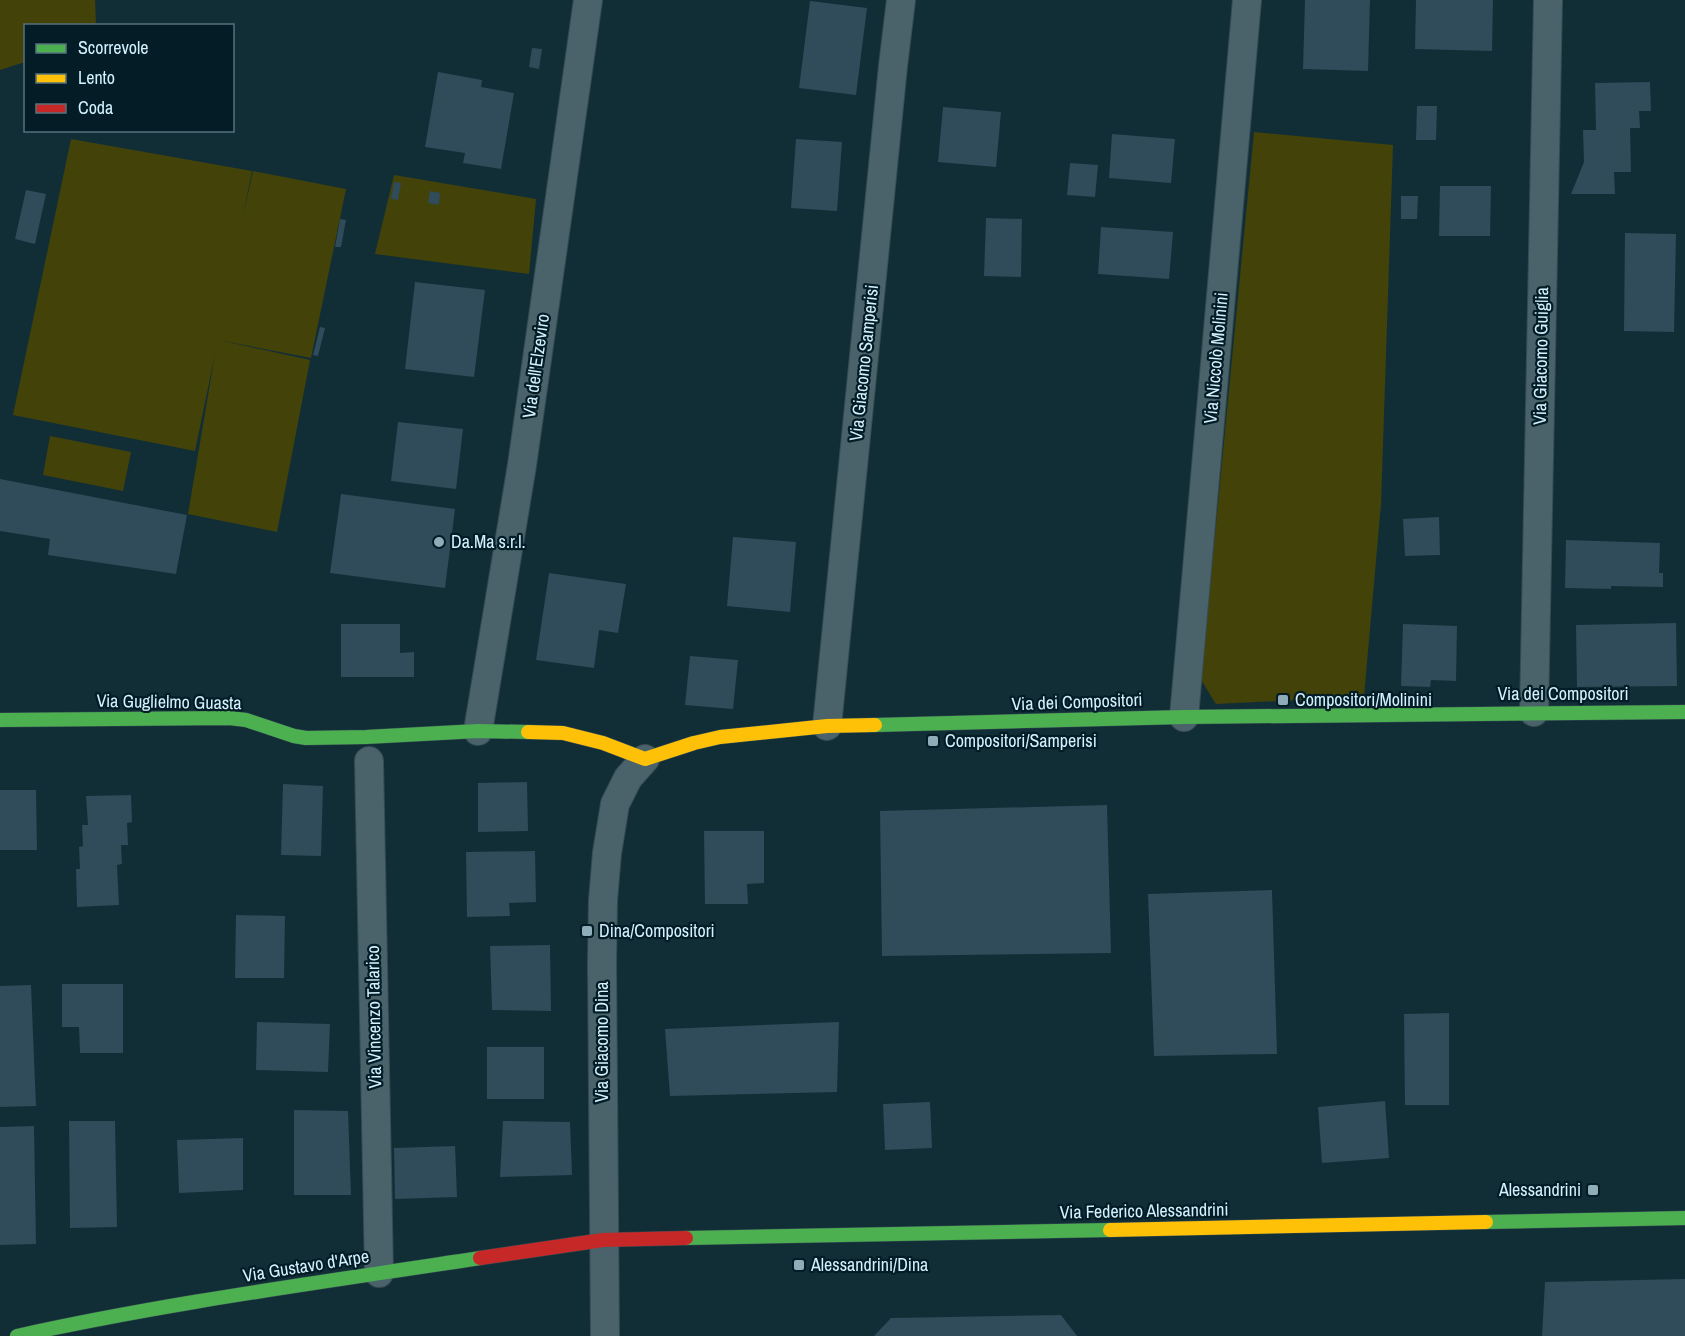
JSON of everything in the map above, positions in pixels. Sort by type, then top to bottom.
[{"type":"street","name":"Via dell'Elzeviro","points":[[478,731],[522,465],[588,0]]},
{"type":"street","name":"Via Giacomo Samperisi","points":[[827,726],[901,0]]},
{"type":"street","name":"Via Niccolò Molinini","points":[[1184,717],[1247,0]]},
{"type":"street","name":"Via Giacomo Guiglia","points":[[1534,712],[1548,0]]},
{"type":"street","name":"Via dei Compositori","points":[[645,759],[720,737],[827,726],[1184,717],[1685,712]]},
{"type":"street","name":"Via Guglielmo Guasta","points":[[0,720],[229,718],[246,720],[306,738],[478,731]]},
{"type":"street","points":[[478,731],[549,732],[576,735],[645,759]]},
{"type":"street","name":"Via Giacomo Dina","points":[[605,1336],[602,963],[605,875],[615,804],[628,778],[645,759]]},
{"type":"street","name":"Via Vincenzo Talarico","points":[[369,761],[379,1273]]},
{"type":"street","name":"Via Federico Alessandrini","points":[[603,1240],[1685,1218]]},
{"type":"street","name":"Via Gustavo d'Arpe","points":[[16,1336],[133,1312],[603,1240]]},
{"type":"shaded area","points":[[0,0],[95,0],[96,24],[24,24],[24,62],[0,70]]},
{"type":"shaded area","points":[[1254,132],[1393,145],[1381,504],[1364,697],[1216,704],[1201,680]]},
{"type":"shaded area","points":[[71,139],[252,171],[242,221],[253,171],[346,189],[311,358],[218,340],[310,360],[277,532],[188,514],[215,354],[195,451],[13,415]]},
{"type":"shaded area","points":[[394,175],[536,199],[529,274],[375,254]]},
{"type":"shaded area","points":[[50,436],[131,452],[123,491],[43,475]]},
{"type":"building","points":[[1305,0],[1370,0],[1368,71],[1303,69]]},
{"type":"building","points":[[1416,0],[1493,0],[1492,51],[1415,49]]},
{"type":"building","points":[[810,1],[867,8],[856,95],[799,88]]},
{"type":"building","points":[[532,48],[542,49],[539,69],[529,67]]},
{"type":"building","points":[[438,72],[482,80],[481,87],[514,93],[501,169],[463,163],[465,153],[425,147]]},
{"type":"building","points":[[1650,82],[1651,111],[1639,111],[1640,128],[1630,128],[1631,172],[1614,172],[1615,194],[1571,194],[1584,162],[1583,130],[1596,130],[1595,83]]},
{"type":"building","points":[[1417,106],[1437,106],[1436,140],[1416,140]]},
{"type":"building","points":[[943,107],[1001,112],[996,167],[938,162]]},
{"type":"building","points":[[1112,134],[1175,139],[1171,183],[1109,178]]},
{"type":"building","points":[[796,139],[842,142],[837,211],[791,208]]},
{"type":"building","points":[[1070,163],[1098,165],[1095,197],[1067,195]]},
{"type":"building","points":[[394,182],[401,183],[398,200],[391,199]]},
{"type":"building","points":[[1440,186],[1491,186],[1490,236],[1439,236]]},
{"type":"building","points":[[26,190],[46,194],[35,244],[15,239]]},
{"type":"building","points":[[430,191],[440,193],[439,205],[428,203]]},
{"type":"building","points":[[1401,196],[1418,196],[1417,219],[1401,219]]},
{"type":"building","points":[[986,218],[1022,219],[1021,277],[984,276]]},
{"type":"building","points":[[340,219],[346,220],[341,247],[335,247]]},
{"type":"building","points":[[1101,227],[1173,232],[1169,279],[1098,274]]},
{"type":"building","points":[[1625,233],[1676,234],[1674,332],[1624,331]]},
{"type":"building","points":[[415,282],[485,290],[474,377],[405,369]]},
{"type":"building","points":[[320,327],[325,328],[318,356],[313,355]]},
{"type":"building","points":[[398,422],[463,429],[456,489],[391,481]]},
{"type":"building","points":[[0,479],[187,515],[176,574],[48,555],[50,539],[0,531]]},
{"type":"building","points":[[341,494],[455,509],[445,588],[330,573]]},
{"type":"building","points":[[1439,517],[1440,555],[1405,556],[1403,519]]},
{"type":"building","points":[[733,537],[796,542],[790,612],[727,606]]},
{"type":"building","points":[[1566,540],[1660,543],[1659,573],[1663,573],[1663,587],[1565,588]]},
{"type":"building","points":[[549,573],[626,584],[618,633],[599,630],[594,668],[536,660]]},
{"type":"building","points":[[1676,623],[1677,686],[1577,687],[1576,625]]},
{"type":"building","points":[[341,624],[400,624],[400,653],[414,652],[414,677],[341,677]]},
{"type":"building","points":[[1403,624],[1457,626],[1456,681],[1431,680],[1430,687],[1401,686]]},
{"type":"building","points":[[690,656],[738,660],[733,709],[685,705]]},
{"type":"building","points":[[527,782],[528,831],[478,832],[478,783]]},
{"type":"building","points":[[283,784],[323,786],[321,856],[281,855]]},
{"type":"building","points":[[0,790],[36,790],[37,850],[0,850]]},
{"type":"building","points":[[131,795],[132,822],[127,823],[128,845],[121,845],[122,864],[117,865],[119,905],[77,907],[76,869],[80,869],[79,847],[83,846],[82,825],[88,825],[86,796]]},
{"type":"building","points":[[1107,805],[1111,953],[882,956],[880,811]]},
{"type":"building","points":[[704,831],[764,831],[764,883],[747,884],[748,904],[705,904]]},
{"type":"building","points":[[535,851],[536,902],[509,903],[510,916],[467,917],[466,852]]},
{"type":"building","points":[[1272,890],[1277,1054],[1154,1056],[1148,894]]},
{"type":"building","points":[[236,915],[285,916],[284,978],[235,978]]},
{"type":"building","points":[[550,945],[551,1011],[492,1010],[490,946]]},
{"type":"building","points":[[62,984],[123,984],[123,1053],[80,1053],[79,1027],[62,1027]]},
{"type":"building","points":[[31,985],[36,1106],[0,1107],[0,986]]},
{"type":"building","points":[[1449,1013],[1449,1105],[1405,1105],[1404,1014]]},
{"type":"building","points":[[257,1022],[330,1024],[328,1072],[256,1070]]},
{"type":"building","points":[[839,1022],[837,1092],[670,1096],[665,1029]]},
{"type":"building","points":[[487,1047],[544,1047],[544,1099],[487,1099]]},
{"type":"building","points":[[1385,1101],[1389,1158],[1322,1163],[1318,1107]]},
{"type":"building","points":[[930,1102],[932,1148],[885,1150],[883,1104]]},
{"type":"building","points":[[294,1110],[348,1111],[351,1195],[294,1195]]},
{"type":"building","points":[[69,1121],[115,1121],[117,1227],[70,1228]]},
{"type":"building","points":[[503,1121],[570,1122],[572,1175],[500,1177]]},
{"type":"building","points":[[34,1126],[36,1244],[0,1245],[0,1127]]},
{"type":"building","points":[[243,1138],[243,1190],[179,1193],[177,1140]]},
{"type":"building","points":[[455,1146],[457,1197],[395,1199],[394,1148]]},
{"type":"building","points":[[1685,1279],[1685,1336],[1542,1336],[1545,1282]]},
{"type":"building","points":[[1061,1315],[1077,1336],[874,1336],[891,1318]]},
{"type":"traffic: fast","points":[[875,725],[1184,717],[1685,712]]},
{"type":"traffic: fast","points":[[0,720],[229,718],[246,720],[306,738],[478,731],[528,732]]},
{"type":"traffic: fast","points":[[1486,1222],[1685,1218]]},
{"type":"traffic: fast","points":[[686,1238],[1110,1230]]},
{"type":"traffic: fast","points":[[17,1336],[190,1303],[480,1258]]},
{"type":"traffic: slow","points":[[528,732],[563,733],[603,743],[645,759],[720,737],[827,726],[875,725]]},
{"type":"traffic: slow","points":[[1110,1230],[1486,1222]]},
{"type":"traffic: jam","points":[[480,1258],[603,1240],[686,1238]]},
{"type":"place","name":"Da.Ma s.r.l.","points":[[439,542]]},
{"type":"place","name":"Compositori/Molinini","points":[[1283,700]]},
{"type":"place","name":"Compositori/Samperisi","points":[[933,741]]},
{"type":"place","name":"Dina/Compositori","points":[[587,931]]},
{"type":"place","name":"Alessandrini","points":[[1593,1190]]},
{"type":"place","name":"Alessandrini/Dina","points":[[799,1265]]}]
